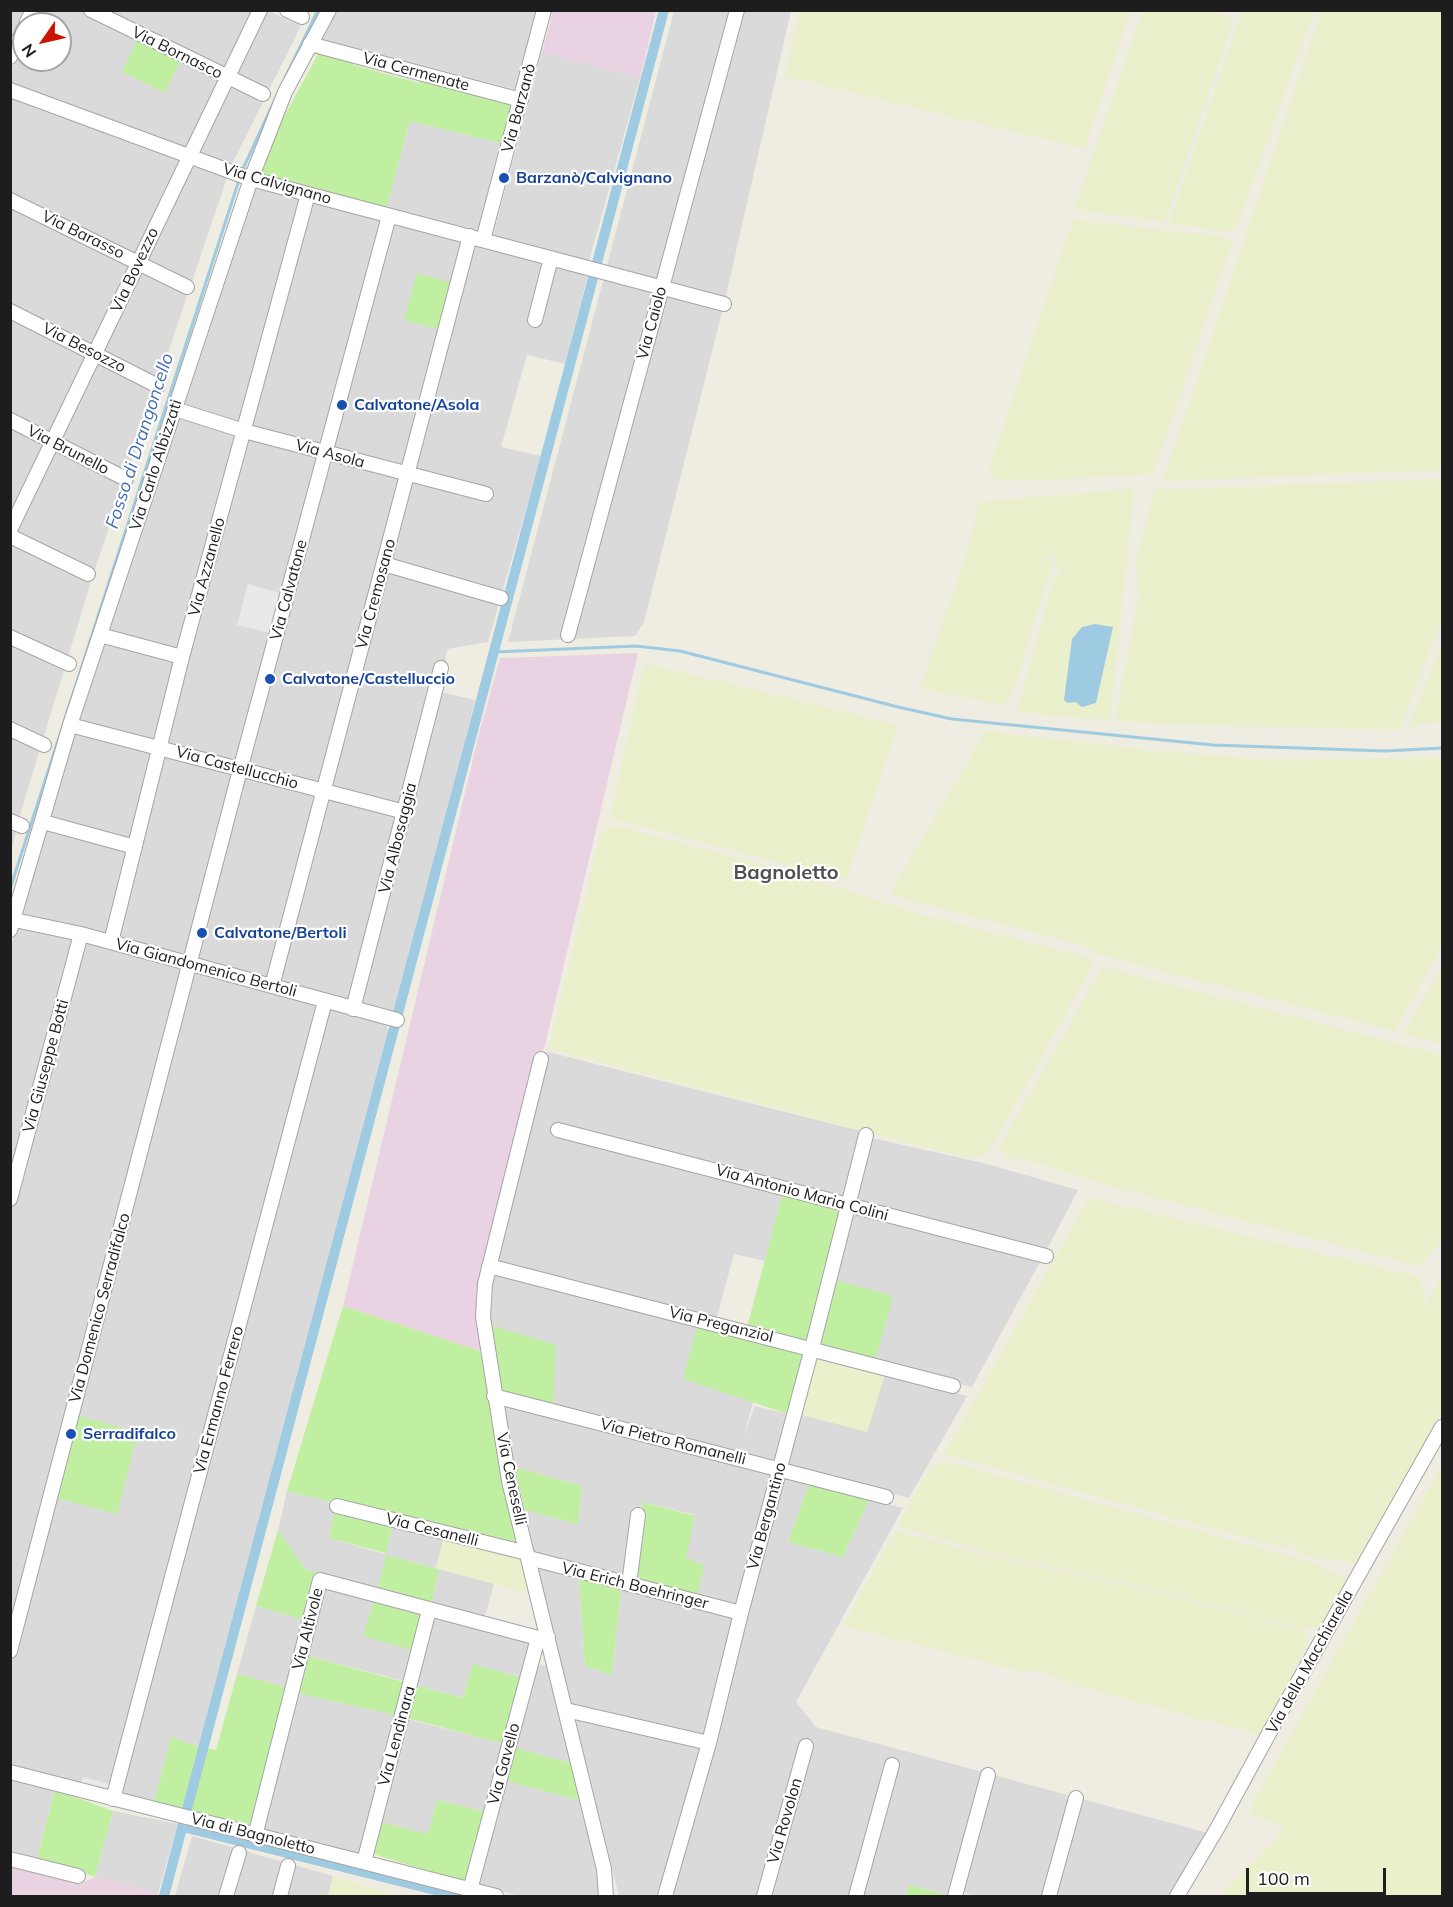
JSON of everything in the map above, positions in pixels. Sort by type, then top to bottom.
[{"type":"street","name":"Via Bornasco","points":[[91,10],[263,94]]},
{"type":"street","name":"Via Bovezzo","points":[[10,530],[97,354],[260,10]]},
{"type":"street","points":[[287,10],[302,17]]},
{"type":"street","name":"Via Carlo Albizzati","points":[[12,923],[70,725],[251,179],[285,92],[329,10]]},
{"type":"street","name":"Via Barzanò","points":[[477,238],[521,100],[544,10]]},
{"type":"street","name":"Via Caiolo","points":[[568,635],[737,10]]},
{"type":"street","name":"Via Cermenate","points":[[310,44],[521,100]]},
{"type":"street","name":"Via Calvignano","points":[[10,90],[251,179],[724,304]]},
{"type":"street","name":"Via Azzanello","points":[[111,942],[182,657],[308,194]]},
{"type":"street","name":"Via Barasso","points":[[10,200],[187,286]]},
{"type":"street","name":"Via Calvatone","points":[[190,964],[389,216]]},
{"type":"street","name":"Via Cremosano","points":[[272,986],[407,474],[477,238]]},
{"type":"street","points":[[535,320],[551,258]]},
{"type":"street","name":"Via Besozzo","points":[[10,311],[158,386]]},
{"type":"street","name":"Via Asola","points":[[175,409],[244,431],[486,494]]},
{"type":"street","name":"Via Brunello","points":[[10,420],[126,479]]},
{"type":"street","points":[[10,536],[88,574]]},
{"type":"street","points":[[384,564],[501,598]]},
{"type":"street","points":[[100,635],[182,657]]},
{"type":"street","points":[[10,637],[69,664]]},
{"type":"street","name":"Via Albosaggia","points":[[353,1009],[441,668]]},
{"type":"street","name":"Via Castellucchio","points":[[70,725],[405,812]]},
{"type":"street","points":[[10,729],[44,745]]},
{"type":"street","points":[[43,822],[135,847]]},
{"type":"street","name":"Via Giandomenico Bertoli","points":[[12,923],[81,934],[397,1020]]},
{"type":"street","name":"Via Giuseppe Botti","points":[[10,1199],[81,934]]},
{"type":"street","name":"Via Domenico Serradifalco","points":[[10,1651],[190,964]]},
{"type":"street","name":"Via Ermanno Ferrero","points":[[113,1799],[325,1001]]},
{"type":"street","name":"Via Ceneselli","points":[[542,1059],[489,1266],[484,1288],[483,1313],[494,1396],[508,1474],[528,1556],[543,1638],[566,1710],[604,1869],[606,1896]]},
{"type":"street","name":"Via Antonio Maria Colini","points":[[558,1130],[1046,1256]]},
{"type":"street","name":"Via Bergantino","points":[[665,1896],[709,1743],[866,1135]]},
{"type":"street","name":"Via Preganziol","points":[[489,1266],[953,1386]]},
{"type":"street","name":"Via Pietro Romanelli","points":[[494,1396],[886,1497]]},
{"type":"street","name":"Via della Macchiarella","points":[[1177,1896],[1443,1427]]},
{"type":"street","name":"Via Cesanelli","points":[[337,1506],[528,1556]]},
{"type":"street","points":[[629,1584],[638,1515]]},
{"type":"street","name":"Via Erich Boehringer","points":[[528,1556],[741,1613]]},
{"type":"street","name":"Via Altivole","points":[[255,1836],[320,1580],[543,1638]]},
{"type":"street","name":"Via Lendinara","points":[[364,1862],[429,1610]]},
{"type":"street","name":"Via Gavello","points":[[470,1890],[543,1638]]},
{"type":"street","points":[[566,1710],[709,1743]]},
{"type":"street","name":"Via Rovolon","points":[[764,1896],[806,1746]]},
{"type":"street","points":[[856,1896],[892,1765]]},
{"type":"street","name":"Via di Bagnoletto","points":[[10,1772],[496,1896]]},
{"type":"street","points":[[955,1896],[988,1775]]},
{"type":"street","points":[[1049,1896],[1076,1798]]},
{"type":"street","points":[[226,1896],[239,1853]]},
{"type":"street","points":[[10,1859],[78,1876]]},
{"type":"street","points":[[280,1896],[288,1866]]},
{"type":"shaded area","points":[[11,11],[269,11],[301,26],[231,166],[93,575],[19,818],[11,853]]},
{"type":"shaded area","points":[[336,11],[536,11],[517,90],[321,39]]},
{"type":"shaded area","points":[[553,11],[656,11],[640,78],[542,52]]},
{"type":"shaded area","points":[[674,11],[791,11],[724,304],[644,622],[635,636],[508,642]]},
{"type":"shaded area","points":[[542,52],[640,78],[589,261],[493,236]]},
{"type":"shaded area","points":[[410,121],[500,143],[479,230],[386,209]]},
{"type":"shaded area","points":[[253,186],[588,274],[565,364],[527,355],[501,447],[541,456],[488,642],[447,649],[441,692],[475,700],[442,837],[393,1014],[22,913],[73,731]]},
{"type":"shaded area","points":[[248,584],[280,593],[270,633],[237,625]]},
{"type":"shaded area","points":[[638,653],[544,1049],[535,1055],[476,1291],[480,1351],[343,1306],[478,738],[500,658]]},
{"type":"shaded area","points":[[17,925],[386,1022],[388,1033],[311,1337],[199,1747],[171,1738],[154,1802],[11,1765],[10,950]]},
{"type":"shaded area","points":[[548,1052],[861,1131],[845,1199],[786,1184],[765,1261],[734,1254],[716,1320],[698,1324],[684,1379],[753,1402],[743,1438],[755,1406],[788,1414],[774,1459],[738,1453],[771,1473],[736,1608],[695,1598],[685,1558],[695,1515],[642,1502],[627,1579],[535,1557],[525,1510],[578,1524],[582,1486],[514,1467],[490,1325],[495,1262]]},
{"type":"shaded area","points":[[872,1138],[983,1163],[1078,1190],[1046,1251],[959,1230],[857,1199]]},
{"type":"shaded area","points":[[852,1213],[1040,1262],[972,1387],[875,1361],[836,1280]]},
{"type":"shaded area","points":[[885,1374],[967,1396],[909,1498],[782,1467],[798,1414]]},
{"type":"shaded area","points":[[782,1477],[809,1484],[788,1542],[843,1557],[869,1499],[903,1508],[796,1702],[816,1727],[1208,1833],[1173,1896],[978,1896],[960,1892],[950,1896],[909,1885],[906,1896],[619,1896],[538,1568],[579,1579],[585,1666],[612,1675],[621,1589],[744,1621]]},
{"type":"shaded area","points":[[287,1491],[336,1503],[329,1538],[385,1554],[393,1524],[444,1537],[436,1568],[386,1555],[377,1591],[306,1570],[278,1530]]},
{"type":"shaded area","points":[[439,1569],[494,1584],[484,1619],[431,1606]]},
{"type":"shaded area","points":[[325,1588],[374,1600],[412,1650],[404,1681],[308,1656]]},
{"type":"shaded area","points":[[256,1606],[304,1620],[286,1687],[237,1674]]},
{"type":"shaded area","points":[[433,1617],[532,1643],[522,1678],[473,1665],[463,1698],[416,1685]]},
{"type":"shaded area","points":[[536,1664],[550,1666],[574,1764],[512,1747]]},
{"type":"shaded area","points":[[297,1693],[395,1715],[359,1855],[312,1841],[263,1832]]},
{"type":"shaded area","points":[[407,1719],[505,1744],[485,1812],[438,1800],[428,1834],[380,1822]]},
{"type":"shaded area","points":[[83,1777],[110,1784],[109,1791],[81,1784]]},
{"type":"shaded area","points":[[10,1779],[55,1790],[37,1858],[11,1850]]},
{"type":"shaded area","points":[[506,1781],[582,1801],[600,1875],[599,1896],[520,1896],[477,1885]]},
{"type":"shaded area","points":[[113,1811],[178,1824],[158,1893],[95,1877]]},
{"type":"shaded area","points":[[192,1836],[333,1876],[328,1896],[175,1896]]},
{"type":"shaded area","points":[[10,1864],[82,1883],[95,1877],[158,1893],[157,1896],[11,1896]]},
{"type":"green space","points":[[799,10],[1130,11],[1085,149],[785,76]]},
{"type":"green space","points":[[1143,10],[1209,11],[1233,20],[1165,222],[1074,209]]},
{"type":"green space","points":[[1242,11],[1314,11],[1237,226],[1229,232],[1169,223]]},
{"type":"green space","points":[[1321,11],[1442,11],[1442,470],[1163,481]]},
{"type":"green space","points":[[137,40],[180,61],[165,93],[122,72]]},
{"type":"green space","points":[[320,50],[355,60],[354,65],[419,83],[421,77],[511,101],[513,108],[500,143],[410,121],[386,209],[257,175],[272,139]]},
{"type":"green space","points":[[1073,220],[1224,236],[1232,242],[1153,474],[1021,481],[992,478],[988,472]]},
{"type":"green space","points":[[417,273],[451,283],[439,329],[404,320]]},
{"type":"green space","points":[[1442,479],[1442,619],[1399,730],[1115,722],[1139,595],[1136,560],[1155,490]]},
{"type":"green space","points":[[1134,489],[1110,720],[1017,711],[1053,582],[1060,569],[1050,554],[1046,556],[1052,564],[1013,692],[1004,705],[920,688],[969,546],[980,502]]},
{"type":"green space","points":[[1442,644],[1442,722],[1409,725]]},
{"type":"green space","points":[[652,665],[898,725],[847,879],[831,877],[610,818],[644,666]]},
{"type":"green space","points":[[986,731],[1146,750],[1267,760],[1442,758],[1442,947],[1395,1031],[1097,954],[1081,945],[895,896],[891,891]]},
{"type":"green space","points":[[618,826],[779,869],[924,915],[1086,957],[1094,963],[990,1150],[980,1156],[966,1158],[549,1049],[600,835]]},
{"type":"green space","points":[[1442,966],[1442,1044],[1403,1034]]},
{"type":"green space","points":[[1106,968],[1442,1055],[1441,1242],[1419,1266],[1103,1184],[1040,1164],[1005,1156],[999,1147],[1100,971]]},
{"type":"green space","points":[[782,1196],[843,1210],[807,1344],[747,1327]]},
{"type":"green space","points":[[1089,1198],[1419,1277],[1425,1294],[1423,1310],[1439,1281],[1442,1282],[1442,1412],[1361,1558],[1353,1563],[1307,1556],[1296,1552],[1292,1544],[1286,1549],[944,1454]]},
{"type":"green space","points":[[836,1280],[893,1296],[875,1361],[818,1345]]},
{"type":"green space","points":[[343,1306],[480,1351],[521,1546],[393,1524],[386,1553],[329,1538],[336,1503],[287,1491]]},
{"type":"green space","points":[[698,1324],[805,1353],[788,1414],[683,1379]]},
{"type":"green space","points":[[490,1325],[556,1345],[553,1405],[500,1391]]},
{"type":"green space","points":[[815,1355],[885,1374],[867,1432],[798,1414]]},
{"type":"green space","points":[[78,1416],[138,1432],[117,1514],[56,1498]]},
{"type":"green space","points":[[946,1461],[1308,1561],[1347,1579],[1325,1622],[1319,1627],[1303,1629],[1144,1587],[1001,1556],[901,1527],[898,1523],[929,1471],[937,1463]]},
{"type":"green space","points":[[1442,1464],[1442,1896],[1219,1896],[1283,1831],[1282,1826],[1258,1818],[1251,1812],[1253,1803]]},
{"type":"green space","points":[[514,1467],[582,1486],[578,1524],[525,1510]]},
{"type":"green space","points":[[809,1484],[869,1499],[843,1557],[788,1542]]},
{"type":"green space","points":[[642,1502],[695,1516],[686,1558],[704,1565],[697,1597],[637,1579]]},
{"type":"green space","points":[[278,1530],[306,1570],[315,1572],[304,1620],[256,1606]]},
{"type":"green space","points":[[895,1531],[1000,1559],[1141,1588],[1303,1631],[1310,1640],[1261,1735],[1078,1686],[1037,1670],[1021,1671],[843,1626]]},
{"type":"green space","points":[[444,1537],[522,1556],[533,1594],[436,1568]]},
{"type":"green space","points":[[386,1555],[439,1569],[431,1606],[377,1591]]},
{"type":"green space","points":[[579,1579],[621,1589],[612,1675],[585,1666]]},
{"type":"green space","points":[[374,1600],[422,1612],[412,1650],[363,1636]]},
{"type":"green space","points":[[308,1656],[463,1698],[473,1664],[522,1678],[505,1744],[395,1715],[297,1693]]},
{"type":"green space","points":[[237,1674],[286,1687],[252,1825],[154,1802],[171,1737],[199,1747],[216,1750]]},
{"type":"green space","points":[[512,1747],[574,1764],[582,1801],[506,1781]]},
{"type":"green space","points":[[55,1790],[113,1811],[95,1877],[37,1858]]},
{"type":"green space","points":[[437,1800],[485,1812],[465,1882],[373,1854],[380,1822],[428,1834]]},
{"type":"green space","points":[[333,1876],[397,1896],[328,1896]]},
{"type":"green space","points":[[909,1885],[950,1896],[906,1896]]},
{"type":"water","points":[[1095,624],[1113,627],[1096,703],[1082,707],[1076,702],[1068,703],[1064,700],[1072,639],[1082,627]]},
{"type":"waterway","name":"Fosso di Drangoncello","points":[[285,78],[318,10]]},
{"type":"waterway","points":[[164,1896],[664,10]]},
{"type":"waterway","name":"Fosso di Drangoncello","points":[[242,171],[278,93]]},
{"type":"waterway","name":"Fosso di Drangoncello","points":[[10,889],[239,180]]},
{"type":"waterway","points":[[494,652],[636,646],[680,651],[952,719],[1213,745],[1385,751],[1442,748]]},
{"type":"waterway","points":[[183,1827],[459,1896]]},
{"type":"place","name":"Barzanò/Calvignano","points":[[504,178]]},
{"type":"place","name":"Calvatone/Asola","points":[[342,405]]},
{"type":"place","name":"Calvatone/Castelluccio","points":[[270,679]]},
{"type":"place","name":"Calvatone/Bertoli","points":[[202,933]]},
{"type":"place","name":"Serradifalco","points":[[71,1434]]},
{"type":"district","name":"Bagnoletto","points":[[786,873]]}]
